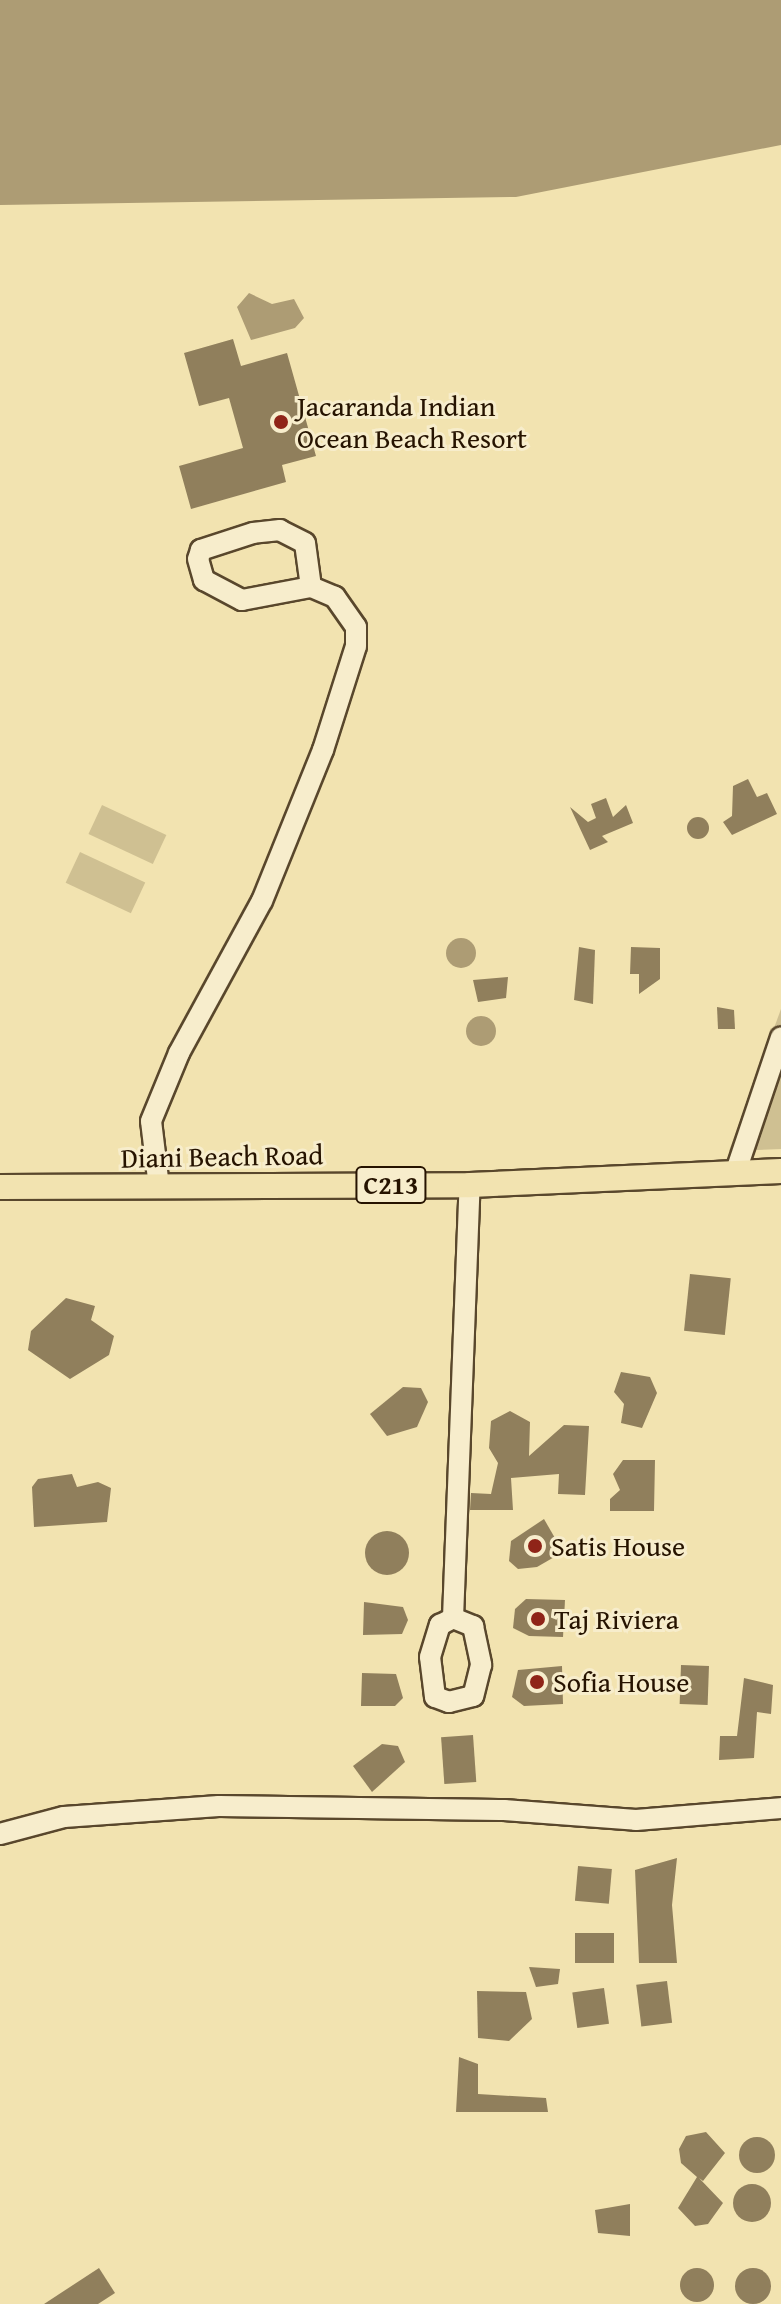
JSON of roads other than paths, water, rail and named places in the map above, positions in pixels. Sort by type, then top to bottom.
[{"type":"main road","name":"Diani Beach Road","points":[[0,1187],[470,1185],[781,1171]]},
{"type":"street","points":[[159,1187],[151,1121],[179,1053],[262,901],[323,750],[356,646],[356,627],[335,597],[311,587],[242,600],[204,580],[198,559],[201,550],[280,530],[305,543],[311,587]]},
{"type":"street","points":[[736,1171],[781,1037]]},
{"type":"street","points":[[453,1618],[470,1185]]},
{"type":"street","points":[[0,1834],[64,1817],[219,1806],[504,1810],[636,1820],[781,1808]]},
{"type":"place","name":"Jacaranda Indian Ocean Beach Resort","points":[[281,422]]},
{"type":"place","name":"Satis House","points":[[535,1546]]},
{"type":"place","name":"Taj Riviera","points":[[538,1619]]},
{"type":"place","name":"Sofia House","points":[[537,1682]]}]
